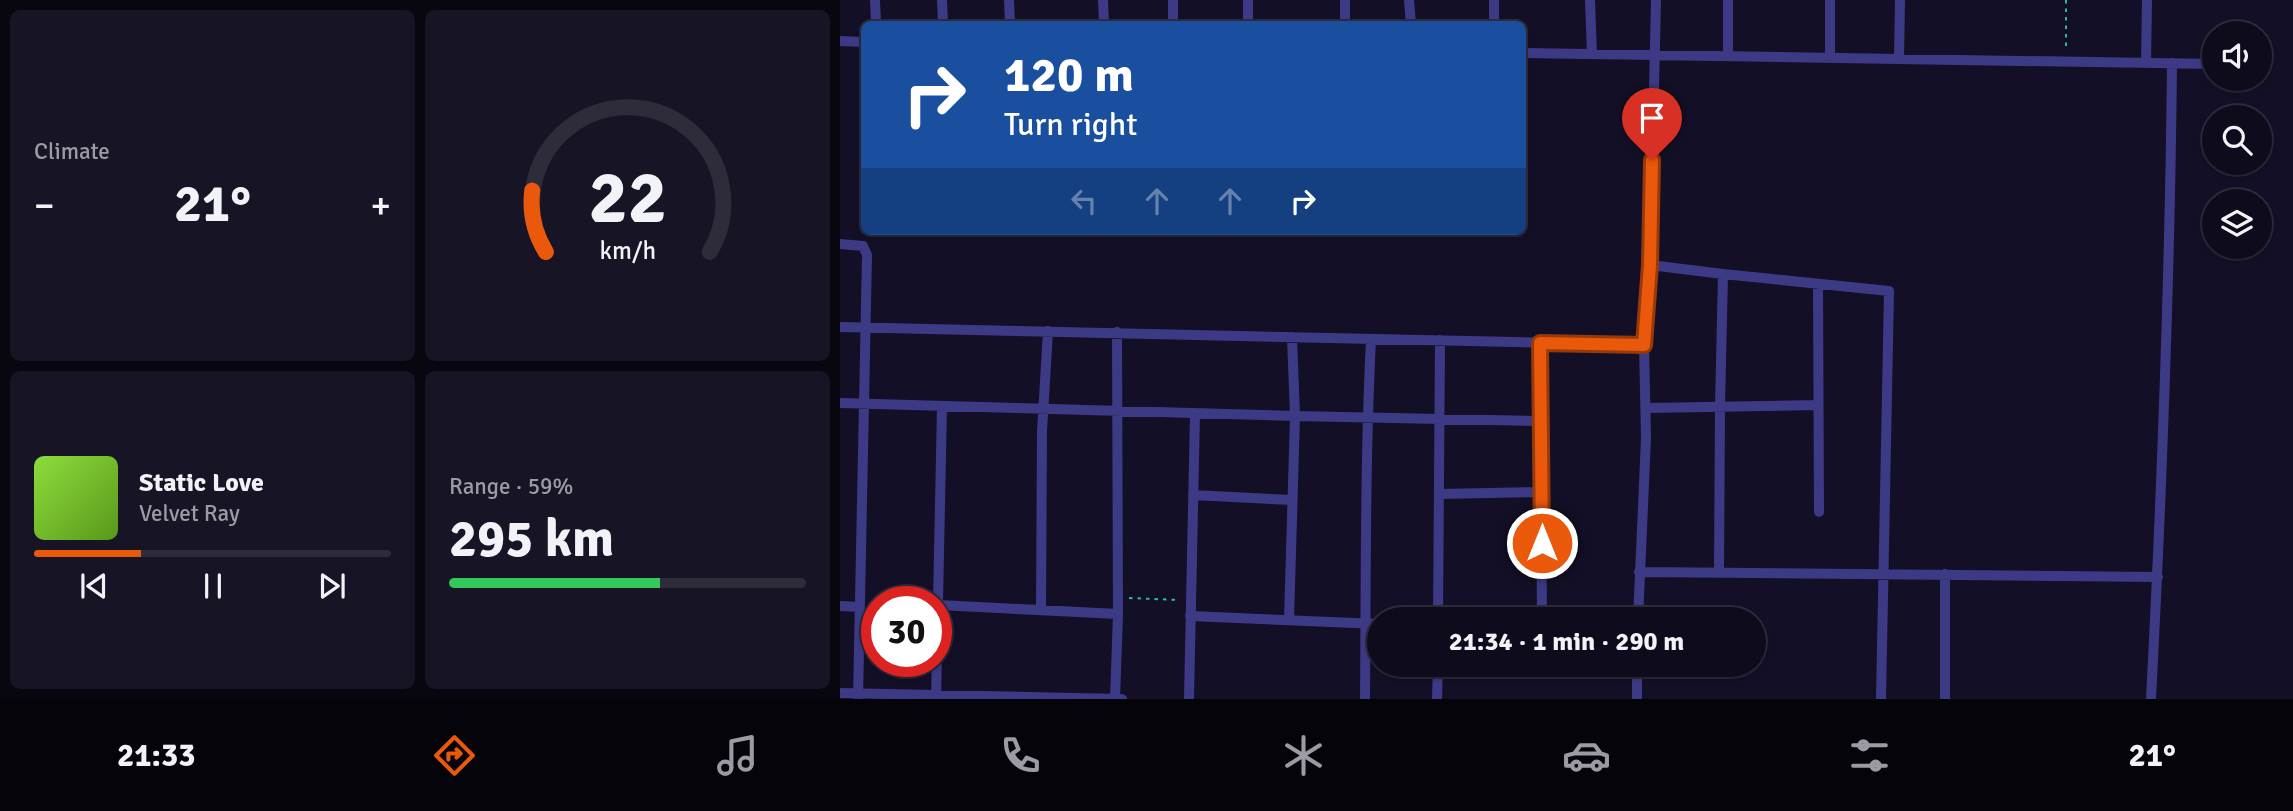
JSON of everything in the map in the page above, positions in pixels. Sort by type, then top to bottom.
[{"type":"street","points":[[875,0],[876,21]]},
{"type":"street","points":[[942,0],[943,21]]},
{"type":"street","points":[[1009,0],[1010,21]]},
{"type":"street","points":[[1103,0],[1104,21]]},
{"type":"street","points":[[1173,0],[1173,21]]},
{"type":"street","points":[[1248,0],[1248,21]]},
{"type":"street","points":[[1345,0],[1345,21]]},
{"type":"street","points":[[1409,0],[1411,21]]},
{"type":"street","points":[[1494,0],[1494,21]]},
{"type":"street","points":[[1590,0],[1592,54]]},
{"type":"street","points":[[1638,607],[1656,0]]},
{"type":"street","points":[[1728,0],[1728,56]]},
{"type":"street","points":[[1830,0],[1830,58]]},
{"type":"street","points":[[1899,59],[1900,0]]},
{"type":"street","points":[[2146,63],[2147,0]]},
{"type":"street","points":[[840,41],[861,42]]},
{"type":"street","points":[[1526,53],[2202,64]]},
{"type":"street","points":[[2151,699],[2158,577],[2170,217],[2172,63]]},
{"type":"street","points":[[840,244],[863,246],[867,256],[858,696]]},
{"type":"street","points":[[1650,265],[1818,285],[1889,290],[1881,699]]},
{"type":"street","points":[[1719,572],[1723,274]]},
{"type":"street","points":[[1818,285],[1819,512]]},
{"type":"street","points":[[840,327],[1644,345]]},
{"type":"street","points":[[1041,610],[1043,407],[1048,331]]},
{"type":"street","points":[[1115,699],[1118,614],[1117,332]]},
{"type":"street","points":[[1289,620],[1295,416],[1292,337]]},
{"type":"street","points":[[1366,699],[1367,416],[1371,339]]},
{"type":"street","points":[[1438,607],[1440,340]]},
{"type":"street","points":[[1540,343],[1542,607]]},
{"type":"street","points":[[840,403],[1541,421]]},
{"type":"street","points":[[1646,408],[1818,405]]},
{"type":"street","points":[[939,586],[942,407]]},
{"type":"street","points":[[1189,699],[1195,413]]},
{"type":"street","points":[[1439,495],[1541,492]]},
{"type":"street","points":[[1193,495],[1293,500]]},
{"type":"street","points":[[1639,572],[2158,577]]},
{"type":"street","points":[[1945,574],[1945,699]]},
{"type":"street","points":[[840,606],[859,607]]},
{"type":"street","points":[[952,606],[1118,614]]},
{"type":"street","points":[[1190,616],[1366,624]]},
{"type":"street","points":[[936,697],[937,677]]},
{"type":"street","points":[[1437,699],[1438,677]]},
{"type":"street","points":[[1637,677],[1637,699]]},
{"type":"street","points":[[840,693],[858,696],[1122,699]]},
{"type":"path","points":[[2066,0],[2067,61]]},
{"type":"path","points":[[1118,598],[1191,600]]},
{"type":"route","points":[[1542,543],[1540,343],[1644,345],[1650,265],[1652,160]]}]
